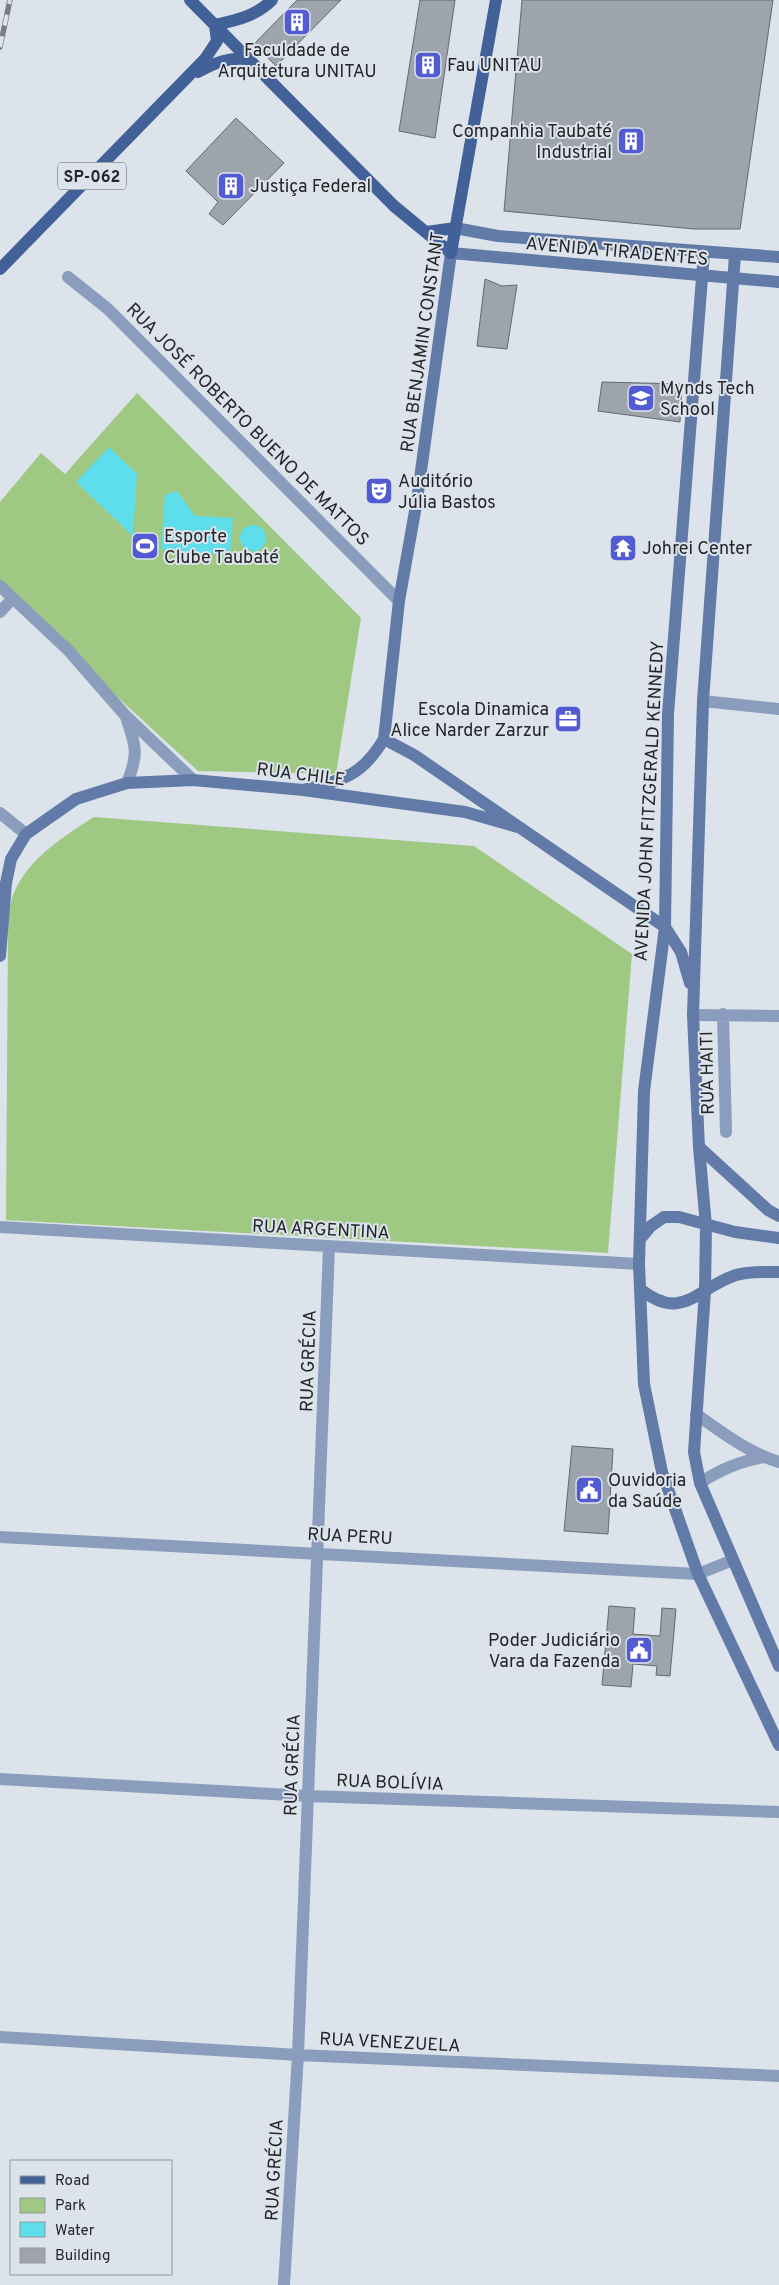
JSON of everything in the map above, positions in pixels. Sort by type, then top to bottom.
[{"type":"main road","points":[[190,0],[394,206],[451,254]]},
{"type":"main road","points":[[215,25],[243,18],[263,9],[272,0]]},
{"type":"main road","name":"RUA BENJAMIN CONSTANT","points":[[303,790],[356,774],[374,757],[384,739],[399,601],[418,490],[451,254],[496,0]]},
{"type":"main road","points":[[188,79],[213,50],[217,41],[215,25]]},
{"type":"main road","points":[[188,79],[218,62],[233,58],[247,59]]},
{"type":"main road","name":"SP-062","points":[[0,269],[188,79]]},
{"type":"main road","points":[[427,232],[455,228]]},
{"type":"main road","name":"AVENIDA TIRADENTES","points":[[455,228],[498,236],[779,257]]},
{"type":"main road","name":"AVENIDA JOHN FITZGERALD KENNEDY","points":[[704,252],[668,714],[665,927],[644,1091],[639,1264],[644,1384],[660,1462],[698,1574],[779,1745]]},
{"type":"main road","name":"AVENIDA TIRADENTES","points":[[451,254],[779,282]]},
{"type":"main road","points":[[735,254],[703,701],[693,1015],[698,1147],[706,1226],[705,1291],[694,1452],[700,1483],[779,1666]]},
{"type":"main road","name":"RUA CHILE","points":[[384,739],[414,755],[665,927]]},
{"type":"main road","name":"RUA CHILE","points":[[26,834],[76,799],[126,783],[193,780],[303,790],[466,812],[521,828]]},
{"type":"main road","points":[[0,956],[6,883],[11,859],[26,834]]},
{"type":"main road","points":[[665,927],[681,952],[693,996]]},
{"type":"main road","points":[[698,1147],[756,1200],[779,1216]]},
{"type":"main road","points":[[641,1238],[651,1226],[664,1217],[679,1217],[706,1226],[779,1238]]},
{"type":"main road","points":[[640,1289],[653,1299],[666,1304],[684,1302],[736,1275],[779,1272]]},
{"type":"street","name":"RUA JOSÉ ROBERTO BUENO DE MATTOS","points":[[68,276],[108,309],[399,601]]},
{"type":"street","points":[[0,586],[69,651],[125,715],[193,780]]},
{"type":"street","points":[[0,612],[13,598]]},
{"type":"street","points":[[703,701],[779,708]]},
{"type":"street","points":[[125,715],[136,748],[134,764],[126,783]]},
{"type":"street","points":[[0,814],[26,834]]},
{"type":"street","name":"RUA HAITI","points":[[723,1014],[726,1132]]},
{"type":"street","points":[[693,1015],[779,1016]]},
{"type":"street","name":"RUA ARGENTINA","points":[[0,1227],[639,1264]]},
{"type":"street","name":"RUA GRÉCIA","points":[[284,2285],[298,2055],[329,1247]]},
{"type":"street","points":[[696,1414],[764,1458],[779,1462]]},
{"type":"street","points":[[700,1483],[735,1463],[764,1458]]},
{"type":"street","name":"RUA PERU","points":[[0,1537],[318,1552],[698,1574]]},
{"type":"street","points":[[698,1574],[733,1560]]},
{"type":"street","name":"RUA BOLÍVIA","points":[[0,1779],[308,1796],[779,1812]]},
{"type":"street","name":"RUA VENEZUELA","points":[[0,2036],[298,2055],[779,2076]]},
{"type":"green space","name":"Esporte Clube Taubaté","points":[[137,393],[361,618],[336,774],[198,771],[0,589],[0,502],[41,453],[65,474]]},
{"type":"green space","points":[[94,817],[474,846],[632,954],[608,1253],[6,1220],[9,912],[13,895],[27,870],[58,841]]},
{"type":"water","points":[[109,447],[137,474],[133,536],[76,482]]},
{"type":"water","points":[[177,491],[195,516],[233,518],[230,555],[161,550],[165,495]]},
{"type":"water","points":[[253,525],[262,529],[266,538],[262,547],[253,551],[244,547],[240,538],[244,529]]},
{"type":"building","name":"Faculdade de Arquitetura UNITAU","points":[[297,0],[341,0],[276,66],[254,44]]},
{"type":"building","name":"Fau UNITAU","points":[[420,0],[455,0],[435,138],[399,131]]},
{"type":"building","name":"Companhia Taubaté Industrial","points":[[522,0],[773,0],[740,229],[694,229],[504,211]]},
{"type":"building","name":"Justiça Federal","points":[[236,118],[284,163],[223,225],[209,214],[218,202],[186,171]]},
{"type":"building","points":[[485,279],[502,286],[517,285],[507,349],[477,346]]},
{"type":"building","name":"Mynds Tech School","points":[[602,382],[682,384],[680,422],[598,411]]},
{"type":"building","name":"Ouvidoria da Saúde","points":[[572,1446],[613,1449],[608,1534],[564,1531]]},
{"type":"building","name":"Poder Judiciário Vara da Fazenda","points":[[609,1606],[635,1608],[633,1634],[660,1636],[662,1608],[676,1609],[670,1676],[656,1675],[657,1666],[633,1664],[631,1687],[602,1685]]},
{"type":"railway","points":[[0,47],[10,0]]},
{"type":"place","name":"Faculdade de Arquitetura UNITAU","points":[[297,22]]},
{"type":"place","name":"Fau UNITAU","points":[[428,65]]},
{"type":"place","name":"Companhia Taubaté Industrial","points":[[631,141]]},
{"type":"place","name":"Justiça Federal","points":[[231,186]]},
{"type":"place","name":"Mynds Tech School","points":[[641,398]]},
{"type":"place","name":"Auditório Júlia Bastos","points":[[379,491]]},
{"type":"place","name":"Esporte Clube Taubaté","points":[[145,546]]},
{"type":"place","name":"Johrei Center","points":[[623,548]]},
{"type":"place","name":"Escola Dinamica Alice Narder Zarzur","points":[[568,719]]},
{"type":"place","name":"Ouvidoria da Saúde","points":[[589,1490]]},
{"type":"place","name":"Poder Judiciário Vara da Fazenda","points":[[639,1650]]}]
